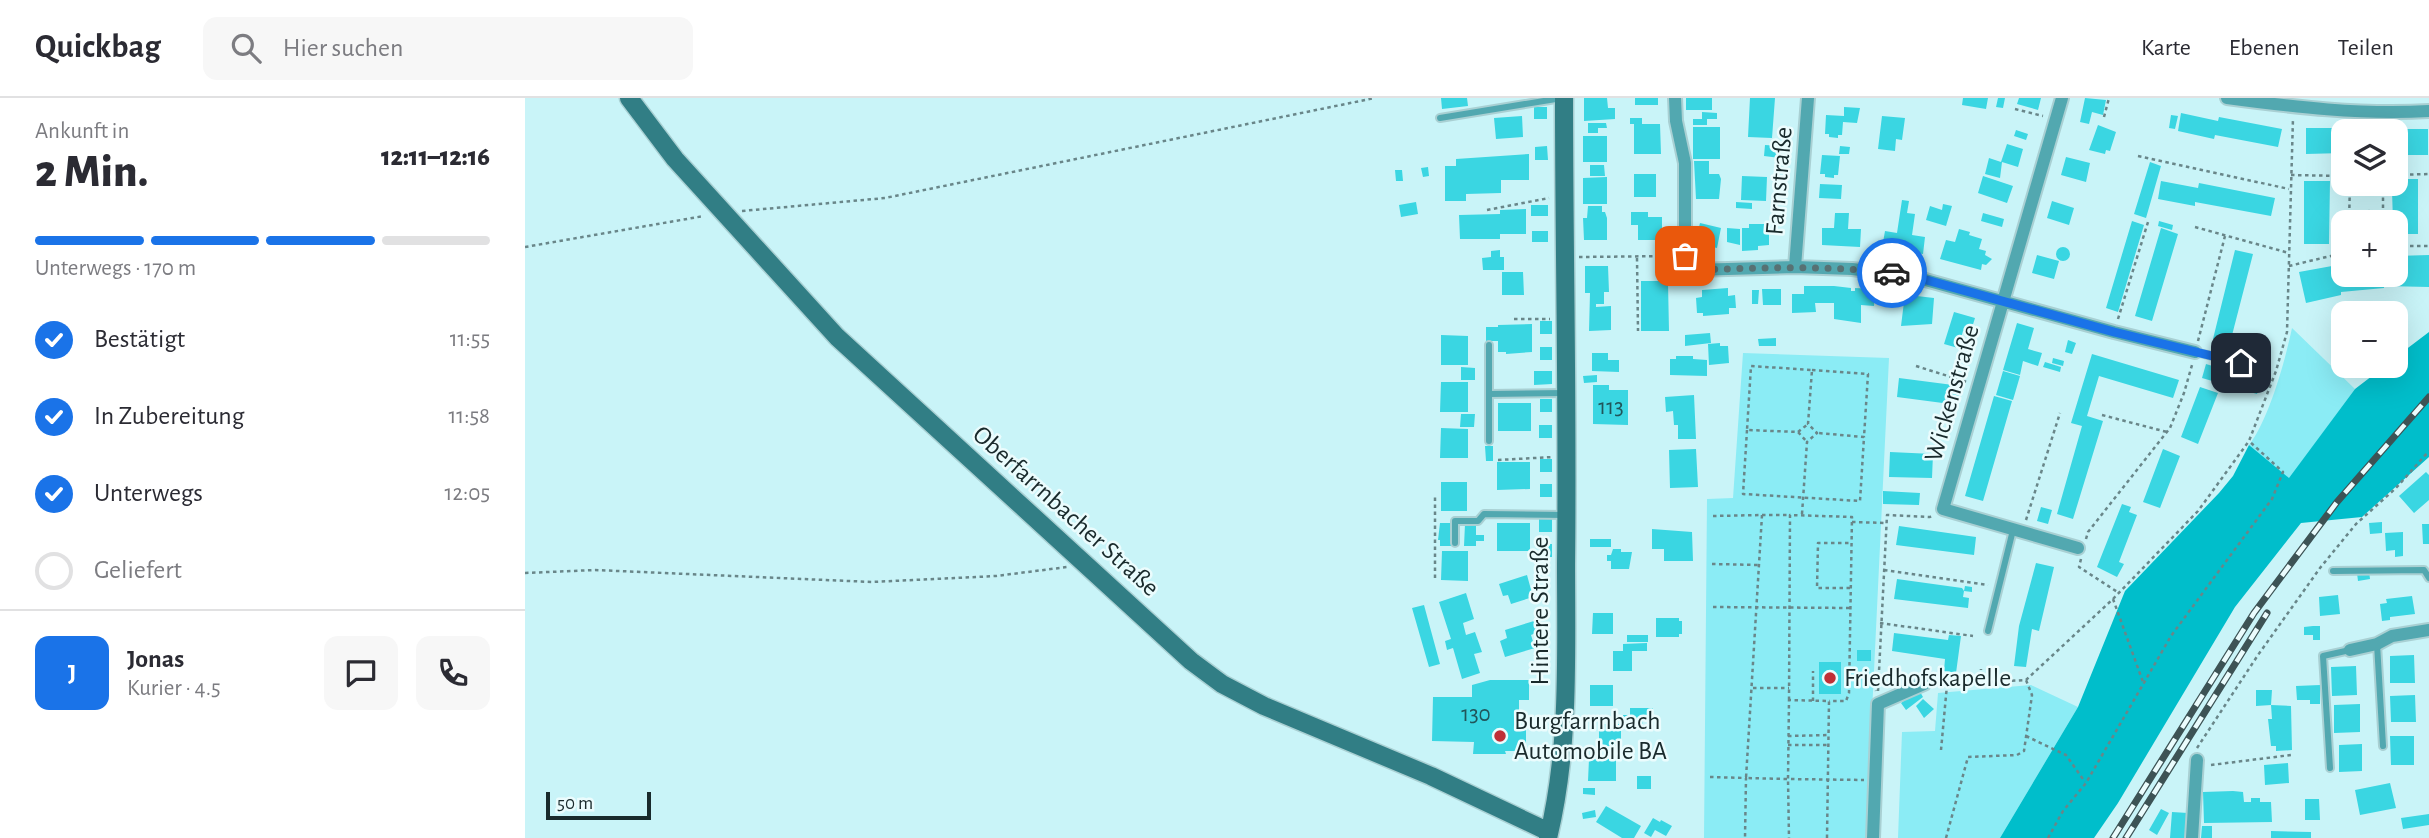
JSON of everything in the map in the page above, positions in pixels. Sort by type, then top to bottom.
[{"type":"street","name":"Oberfarrnbacher Straße","points":[[629,98],[675,159],[837,337],[1191,661],[1222,684],[1264,706],[1431,776],[1553,836]]},
{"type":"street","name":"Hintere Straße","points":[[1553,836],[1565,739],[1567,319],[1563,98]]},
{"type":"street","points":[[1675,98],[1676,121],[1685,163],[1685,256],[1693,270],[1795,267],[1852,269],[1912,276],[2195,352]]},
{"type":"street","name":"Farnstraße","points":[[1795,267],[1808,98]]},
{"type":"street","name":"Wickenstraße","points":[[1943,509],[2062,98]]},
{"type":"street","points":[[2227,98],[2372,112],[2429,111]]},
{"type":"street","points":[[1943,509],[2082,546]]},
{"type":"street","points":[[2350,650],[2377,645],[2392,636],[2429,630]]},
{"type":"street","points":[[1873,838],[1878,704],[1924,684]]},
{"type":"street","points":[[2192,838],[2197,763]]},
{"type":"lane","points":[[1440,118],[1563,98]]},
{"type":"lane","points":[[1489,345],[1489,441]]},
{"type":"lane","points":[[2195,352],[2264,368]]},
{"type":"lane","points":[[1489,394],[1567,393]]},
{"type":"lane","name":"Hintere Straße","points":[[1455,543],[1455,521],[1478,521],[1484,514],[1567,515]]},
{"type":"lane","points":[[1988,631],[1999,586],[2018,531]]},
{"type":"lane","points":[[2333,571],[2424,570],[2429,578]]},
{"type":"lane","points":[[2377,645],[2383,746]]},
{"type":"lane","points":[[2330,768],[2323,656],[2350,650]]},
{"type":"path","points":[[525,247],[723,213],[885,198],[1375,98]]},
{"type":"path","points":[[2104,117],[2109,98]]},
{"type":"path","points":[[1924,684],[1980,684],[2026,680],[2113,600],[2199,511],[2249,441],[2276,371],[2287,332],[2293,106]]},
{"type":"path","points":[[2015,109],[2056,120]]},
{"type":"path","points":[[2138,156],[2289,189]]},
{"type":"path","points":[[2408,175],[2429,174]]},
{"type":"path","points":[[2290,175],[2331,176]]},
{"type":"path","points":[[1487,210],[1564,197]]},
{"type":"path","points":[[2114,332],[2148,222]]},
{"type":"path","points":[[2195,227],[2289,253]]},
{"type":"path","points":[[2119,593],[2079,568],[2082,546],[2088,531],[2167,432],[2184,394],[2225,236]]},
{"type":"path","points":[[2408,246],[2429,246]]},
{"type":"path","points":[[1637,256],[1638,331]]},
{"type":"path","points":[[1565,258],[1685,256]]},
{"type":"path","points":[[2289,266],[2331,256]]},
{"type":"path","points":[[1514,320],[1567,319]]},
{"type":"path","points":[[1751,366],[1868,374],[1860,501],[1743,494],[1747,430],[1751,366]]},
{"type":"path","points":[[1916,366],[1978,385]]},
{"type":"path","points":[[1747,430],[1798,432],[1808,424],[1812,370]]},
{"type":"path","points":[[2018,531],[2060,413]]},
{"type":"path","points":[[2102,415],[2167,432]]},
{"type":"path","points":[[1808,424],[1817,433],[1864,437]]},
{"type":"path","points":[[1798,432],[1807,442]]},
{"type":"path","points":[[1802,516],[1807,442],[1817,433]]},
{"type":"path","points":[[2048,838],[2063,811],[2086,783],[2171,636],[2272,499],[2283,472],[2249,441]]},
{"type":"path","points":[[2291,755],[2197,763],[2194,753],[2253,662],[2320,568],[2349,533],[2396,488],[2429,451]]},
{"type":"path","points":[[1498,460],[1567,457]]},
{"type":"path","points":[[1435,494],[1435,578]]},
{"type":"path","points":[[1878,704],[1887,515],[1930,517],[1943,509]]},
{"type":"path","points":[[1745,838],[1762,515]]},
{"type":"path","points":[[1789,838],[1790,515]]},
{"type":"path","points":[[1713,516],[1852,517],[1849,693],[1846,701],[1789,700]]},
{"type":"path","points":[[1852,522],[1886,523]]},
{"type":"path","points":[[1850,588],[1817,588],[1818,543],[1851,543]]},
{"type":"path","points":[[525,573],[595,570],[872,582],[996,576],[1084,564]]},
{"type":"path","points":[[1712,564],[1759,565]]},
{"type":"path","points":[[1883,570],[1999,586]]},
{"type":"path","points":[[2113,600],[2144,683]]},
{"type":"path","points":[[1713,607],[1850,608]]},
{"type":"path","points":[[1880,623],[1973,636]]},
{"type":"path","points":[[2246,658],[2253,662]]},
{"type":"path","points":[[1980,684],[1981,669]]},
{"type":"path","points":[[1813,671],[1813,701]]},
{"type":"path","points":[[1849,676],[1873,679],[1878,704]]},
{"type":"path","points":[[1946,838],[1968,757],[2017,755],[2024,751],[2032,695],[2026,680]]},
{"type":"path","points":[[1941,750],[1947,685]]},
{"type":"path","points":[[1752,688],[1789,688]]},
{"type":"path","points":[[1827,838],[1829,701]]},
{"type":"path","points":[[1788,736],[1829,735]]},
{"type":"path","points":[[2027,736],[2066,755],[2086,783]]},
{"type":"path","points":[[1788,745],[1829,745]]},
{"type":"path","points":[[1710,777],[1875,781]]},
{"type":"shaded area","points":[[2292,328],[2331,366],[2331,378],[2344,378],[2355,389],[2289,479],[2249,445],[2270,405]]},
{"type":"shaded area","points":[[2429,332],[2429,457],[2362,517],[2301,523],[2235,607],[2118,803],[2094,838],[2000,838],[2078,707],[2125,591],[2219,493],[2233,476],[2249,445],[2289,478],[2355,389],[2369,378],[2408,378],[2408,348]]},
{"type":"shaded area","points":[[1743,353],[1889,358],[1866,838],[1704,838],[1707,499],[1733,498]]},
{"type":"shaded area","points":[[2031,685],[2078,707],[2000,838],[1898,838],[1902,732],[1935,731],[1938,693]]},
{"type":"building","points":[[1441,98],[1467,98],[1468,106],[1442,109]]},
{"type":"building","points":[[1584,98],[1607,98],[1608,108],[1615,108],[1615,119],[1584,121]]},
{"type":"building","points":[[1635,98],[1658,98],[1658,105],[1635,105]]},
{"type":"building","points":[[1686,98],[1712,98],[1712,110],[1686,110]]},
{"type":"building","points":[[1750,98],[1775,98],[1772,138],[1748,137]]},
{"type":"building","points":[[1963,98],[1988,98],[1986,109],[1962,105]]},
{"type":"building","points":[[1998,98],[2005,98],[2003,108],[1996,107]]},
{"type":"building","points":[[2019,98],[2041,98],[2038,110],[2017,104]]},
{"type":"building","points":[[2085,98],[2106,100],[2103,115],[2092,112],[2089,124],[2080,122]]},
{"type":"building","points":[[1534,107],[1547,107],[1547,119],[1534,119]]},
{"type":"building","points":[[1844,107],[1860,108],[1857,123],[1843,122],[1842,135],[1838,135],[1838,138],[1829,137],[1829,134],[1825,134],[1826,115],[1844,116]]},
{"type":"building","points":[[1702,112],[1717,113],[1717,119],[1707,119],[1707,125],[1693,125],[1693,119],[1702,119]]},
{"type":"building","points":[[2181,113],[2218,121],[2219,117],[2282,129],[2278,147],[2215,135],[2214,139],[2178,131]]},
{"type":"building","points":[[2171,115],[2178,116],[2175,129],[2169,128]]},
{"type":"building","points":[[1522,116],[1523,137],[1496,139],[1494,118]]},
{"type":"building","points":[[1882,116],[1905,118],[1902,140],[1896,139],[1895,151],[1878,149]]},
{"type":"building","points":[[1630,118],[1642,118],[1642,124],[1660,124],[1661,154],[1634,154],[1634,124],[1630,124]]},
{"type":"building","points":[[1588,123],[1606,123],[1607,128],[1598,128],[1598,133],[1588,133]]},
{"type":"building","points":[[2098,125],[2116,132],[2110,151],[2106,150],[2105,154],[2089,150]]},
{"type":"building","points":[[1693,127],[1720,127],[1720,159],[1693,159]]},
{"type":"building","points":[[2306,128],[2331,128],[2331,153],[2306,154]]},
{"type":"building","points":[[2408,129],[2428,129],[2428,155],[2408,155]]},
{"type":"building","points":[[2016,130],[2028,134],[2026,140],[2014,136]]},
{"type":"building","points":[[1583,136],[1607,136],[1607,162],[1583,162]]},
{"type":"building","points":[[2007,144],[2023,149],[2018,167],[2002,162],[2000,178],[1985,174],[1989,158],[2001,162]]},
{"type":"building","points":[[1765,145],[1782,146],[1781,158],[1764,156]]},
{"type":"building","points":[[1547,146],[1548,160],[1535,160],[1535,147]]},
{"type":"building","points":[[1840,146],[1850,147],[1849,154],[1839,154]]},
{"type":"building","points":[[1529,154],[1529,180],[1501,180],[1501,193],[1466,194],[1466,201],[1445,201],[1445,166],[1456,166],[1456,159]]},
{"type":"building","points":[[1822,155],[1840,156],[1838,175],[1834,175],[1834,178],[1820,174]]},
{"type":"building","points":[[2066,157],[2090,163],[2086,182],[2061,175]]},
{"type":"building","points":[[1694,161],[1709,161],[1709,174],[1719,174],[1719,199],[1696,199]]},
{"type":"building","points":[[2150,162],[2161,166],[2146,218],[2134,214]]},
{"type":"building","points":[[1590,165],[1604,165],[1605,176],[1590,176]]},
{"type":"building","points":[[1428,167],[1429,176],[1423,177],[1421,168]]},
{"type":"building","points":[[1395,170],[1402,170],[1403,181],[1396,181]]},
{"type":"building","points":[[1634,174],[1656,174],[1656,197],[1634,197]]},
{"type":"building","points":[[1742,176],[1767,177],[1766,201],[1741,200]]},
{"type":"building","points":[[1983,176],[2013,186],[2007,203],[1978,193]]},
{"type":"building","points":[[1607,177],[1607,204],[1583,204],[1583,178]]},
{"type":"building","points":[[2408,179],[2418,179],[2418,234],[2408,234],[2408,210],[2393,210],[2392,196],[2408,196]]},
{"type":"building","points":[[2161,181],[2198,188],[2199,183],[2275,198],[2271,216],[2195,202],[2195,206],[2158,199]]},
{"type":"building","points":[[2304,181],[2330,181],[2329,244],[2304,244]]},
{"type":"building","points":[[1820,184],[1842,185],[1841,199],[1819,198]]},
{"type":"building","points":[[1902,200],[1909,201],[1907,213],[1915,214],[1912,235],[1925,237],[1923,254],[1882,248],[1885,231],[1897,233]]},
{"type":"building","points":[[2052,201],[2074,208],[2069,225],[2047,218]]},
{"type":"building","points":[[1416,202],[1418,214],[1401,217],[1399,205]]},
{"type":"building","points":[[1736,202],[1752,203],[1752,209],[1736,208]]},
{"type":"building","points":[[1943,204],[1952,206],[1946,226],[1926,220],[1930,206],[1942,210]]},
{"type":"building","points":[[1531,205],[1548,205],[1548,216],[1531,216]]},
{"type":"building","points":[[1588,206],[1602,206],[1602,212],[1605,212],[1607,218],[1607,240],[1584,240],[1583,218],[1587,218]]},
{"type":"building","points":[[1526,209],[1526,234],[1500,234],[1500,239],[1460,239],[1459,215],[1500,214],[1500,210]]},
{"type":"building","points":[[1631,212],[1648,212],[1648,217],[1662,217],[1662,240],[1638,240],[1638,225],[1631,225]]},
{"type":"building","points":[[1835,213],[1849,213],[1848,229],[1861,229],[1860,247],[1822,245],[1822,228],[1834,228]]},
{"type":"building","points":[[1983,213],[2004,219],[2002,227],[1981,221]]},
{"type":"building","points":[[2132,221],[2144,225],[2118,312],[2106,308]]},
{"type":"building","points":[[2159,221],[2173,225],[2172,230],[2158,226]]},
{"type":"building","points":[[1700,223],[1721,228],[1717,248],[1695,243]]},
{"type":"building","points":[[1749,224],[1769,224],[1769,245],[1758,246],[1758,250],[1742,251],[1742,228],[1749,228]]},
{"type":"building","points":[[1727,228],[1740,229],[1740,245],[1727,242]]},
{"type":"building","points":[[2161,228],[2178,234],[2152,321],[2135,316]]},
{"type":"building","points":[[1959,229],[1982,239],[1979,249],[1986,251],[1985,255],[1992,259],[1986,265],[1982,264],[1981,270],[1940,259],[1946,240],[1955,242]]},
{"type":"building","points":[[1532,231],[1548,231],[1548,242],[1532,242]]},
{"type":"building","points":[[2063,247],[2068,249],[2068,259],[2063,261],[2058,259],[2056,254],[2058,249]]},
{"type":"building","points":[[1500,250],[1500,257],[1504,257],[1504,270],[1483,270],[1482,258],[1491,257],[1491,251]]},
{"type":"building","points":[[2235,250],[2253,254],[2230,343],[2213,339]]},
{"type":"building","points":[[2037,255],[2059,261],[2054,279],[2032,273]]},
{"type":"building","points":[[2429,255],[2429,287],[2408,287],[2408,256]]},
{"type":"building","points":[[1660,261],[1672,261],[1672,274],[1660,275]]},
{"type":"building","points":[[1585,266],[1608,266],[1609,292],[1604,292],[1604,304],[1596,304],[1596,307],[1611,306],[1611,330],[1589,331],[1590,293],[1585,293]]},
{"type":"building","points":[[2331,266],[2331,287],[2384,288],[2341,292],[2341,295],[2306,303],[2299,272]]},
{"type":"building","points":[[1502,272],[1523,272],[1524,295],[1502,295]]},
{"type":"building","points":[[1641,281],[1668,283],[1669,331],[1641,331]]},
{"type":"building","points":[[1804,286],[1834,286],[1851,288],[1851,291],[1855,291],[1855,288],[1875,289],[1874,306],[1861,305],[1861,323],[1834,319],[1834,303],[1815,303],[1816,312],[1792,313],[1792,294],[1804,294]]},
{"type":"building","points":[[1728,288],[1728,296],[1735,295],[1736,308],[1729,308],[1729,314],[1703,316],[1703,313],[1697,313],[1696,298],[1702,297],[1702,290]]},
{"type":"building","points":[[1762,289],[1781,289],[1781,305],[1763,305]]},
{"type":"building","points":[[1752,290],[1759,290],[1758,304],[1752,304]]},
{"type":"building","points":[[1894,293],[1901,293],[1900,307],[1893,307]]},
{"type":"building","points":[[1908,295],[1934,298],[1932,324],[1901,326],[1904,302],[1907,303]]},
{"type":"building","points":[[1954,312],[1975,318],[1970,334],[1963,331],[1958,348],[1944,344]]},
{"type":"building","points":[[1540,321],[1552,321],[1552,334],[1540,334]]},
{"type":"building","points":[[2017,323],[2034,328],[2028,349],[2042,353],[2038,366],[2023,361],[2020,375],[2003,370]]},
{"type":"building","points":[[1532,324],[1532,352],[1506,354],[1498,352],[1498,341],[1486,341],[1486,327]]},
{"type":"building","points":[[1710,333],[1711,343],[1685,346],[1685,335]]},
{"type":"building","points":[[1441,335],[1468,336],[1468,365],[1441,365]]},
{"type":"building","points":[[1776,338],[1776,346],[1759,346],[1758,339]]},
{"type":"building","points":[[2068,340],[2076,343],[2072,354],[2065,352]]},
{"type":"building","points":[[1720,343],[1720,346],[1728,346],[1729,363],[1709,365],[1708,344]]},
{"type":"building","points":[[1540,347],[1552,347],[1552,360],[1540,360]]},
{"type":"building","points":[[1592,353],[1608,353],[1608,360],[1619,360],[1619,372],[1592,371]]},
{"type":"building","points":[[2092,354],[2179,380],[2173,398],[2099,376],[2087,416],[2103,421],[2073,519],[2057,514],[2082,426],[2071,423]]},
{"type":"building","points":[[1676,356],[1693,356],[1693,359],[1707,360],[1707,376],[1670,375],[1670,359],[1676,359]]},
{"type":"building","points":[[2053,358],[2064,361],[2063,366],[2052,363]]},
{"type":"building","points":[[2045,362],[2061,367],[2060,372],[2043,367]]},
{"type":"building","points":[[2206,364],[2261,381],[2257,394],[2202,378]]},
{"type":"building","points":[[1461,367],[1475,368],[1475,380],[1461,380]]},
{"type":"building","points":[[1534,371],[1552,371],[1552,384],[1534,385]]},
{"type":"building","points":[[2003,371],[2020,376],[2013,400],[1996,395]]},
{"type":"building","points":[[1597,375],[1597,382],[1584,383],[1583,376]]},
{"type":"building","points":[[1899,378],[1960,388],[1958,405],[1897,397]]},
{"type":"building","points":[[1441,382],[1468,382],[1468,412],[1440,412]]},
{"type":"building","points":[[1593,385],[1609,385],[1609,390],[1628,390],[1628,425],[1593,424]]},
{"type":"building","points":[[2200,387],[2218,393],[2198,444],[2181,437]]},
{"type":"building","points":[[1694,395],[1696,439],[1678,439],[1678,425],[1674,425],[1673,411],[1666,412],[1665,397]]},
{"type":"building","points":[[1994,396],[2012,401],[1983,501],[1965,496]]},
{"type":"building","points":[[1540,399],[1552,399],[1552,412],[1540,412]]},
{"type":"building","points":[[1498,403],[1531,403],[1531,431],[1498,431]]},
{"type":"building","points":[[1461,414],[1475,414],[1474,427],[1460,427]]},
{"type":"building","points":[[1539,425],[1552,425],[1552,438],[1539,438]]},
{"type":"building","points":[[1441,428],[1468,429],[1468,458],[1440,458]]},
{"type":"building","points":[[1485,446],[1493,446],[1493,461],[1486,461]]},
{"type":"building","points":[[1696,449],[1698,487],[1670,488],[1669,450]]},
{"type":"building","points":[[2163,449],[2180,456],[2160,508],[2143,502]]},
{"type":"building","points":[[1890,452],[1933,454],[1932,478],[1889,477]]},
{"type":"building","points":[[1540,459],[1552,459],[1552,472],[1540,472]]},
{"type":"building","points":[[1497,462],[1530,462],[1530,489],[1497,490]]},
{"type":"building","points":[[2426,472],[2429,475],[2429,500],[2414,513],[2399,496]]},
{"type":"building","points":[[1441,482],[1467,482],[1467,511],[1441,511]]},
{"type":"building","points":[[1540,484],[1552,484],[1552,497],[1540,497]]},
{"type":"building","points":[[1883,491],[1920,493],[1919,505],[1883,504]]},
{"type":"building","points":[[2122,504],[2131,507],[2129,512],[2137,515],[2119,562],[2124,564],[2117,577],[2097,567]]},
{"type":"building","points":[[2041,507],[2052,510],[2048,524],[2037,521]]},
{"type":"building","points":[[1539,519],[1552,519],[1552,532],[1539,532]]},
{"type":"building","points":[[2382,522],[2382,533],[2370,534],[2369,523]]},
{"type":"building","points":[[1440,523],[1451,523],[1451,546],[1440,546]]},
{"type":"building","points":[[1497,523],[1530,523],[1530,551],[1497,551]]},
{"type":"building","points":[[1465,524],[1476,524],[1476,535],[1484,535],[1484,541],[1476,541],[1476,546],[1464,546]]},
{"type":"building","points":[[2422,524],[2429,524],[2429,544],[2423,544]]},
{"type":"building","points":[[1899,526],[1976,537],[1974,555],[1896,545]]},
{"type":"building","points":[[1652,529],[1692,532],[1693,561],[1664,561],[1664,549],[1652,549]]},
{"type":"building","points":[[2403,532],[2403,556],[2395,557],[2395,550],[2386,551],[2385,533]]},
{"type":"building","points":[[1590,539],[1611,539],[1611,547],[1590,547]]},
{"type":"building","points":[[1539,544],[1552,544],[1552,557],[1539,557]]},
{"type":"building","points":[[1613,549],[1632,552],[1629,569],[1611,569],[1611,561],[1607,561],[1607,555],[1611,555]]},
{"type":"building","points":[[1442,551],[1468,551],[1468,581],[1441,580]]},
{"type":"building","points":[[2036,563],[2054,567],[2039,631],[2032,629],[2026,667],[2014,666],[2019,626]]},
{"type":"building","points":[[2369,571],[2370,579],[2358,581],[2357,573]]},
{"type":"building","points":[[1527,575],[1533,597],[1511,604],[1508,595],[1503,596],[1499,584]]},
{"type":"building","points":[[1897,579],[1962,588],[1963,597],[1969,598],[1968,608],[1894,599]]},
{"type":"building","points":[[1965,586],[1972,587],[1972,592],[1964,591]]},
{"type":"building","points":[[1466,593],[1474,619],[1463,623],[1466,635],[1475,632],[1482,652],[1474,654],[1480,673],[1462,679],[1453,648],[1447,650],[1445,641],[1451,639],[1439,602]]},
{"type":"building","points":[[2338,595],[2340,614],[2320,616],[2319,597]]},
{"type":"building","points":[[2412,596],[2415,614],[2390,617],[2390,620],[2382,621],[2380,604],[2387,603],[2386,599]]},
{"type":"building","points":[[1424,605],[1440,664],[1429,667],[1412,608]]},
{"type":"building","points":[[1593,613],[1613,613],[1613,634],[1592,634]]},
{"type":"building","points":[[1656,618],[1679,618],[1679,621],[1682,621],[1682,634],[1679,634],[1679,637],[1656,637]]},
{"type":"building","points":[[1534,621],[1538,632],[1531,635],[1535,648],[1505,657],[1500,641],[1507,638],[1505,630]]},
{"type":"building","points":[[2320,626],[2320,640],[2313,640],[2313,635],[2304,635],[2304,627]]},
{"type":"building","points":[[1894,633],[1948,640],[1949,635],[1961,636],[1956,673],[1944,671],[1945,659],[1892,651]]},
{"type":"building","points":[[1627,635],[1648,635],[1648,642],[1627,642]]},
{"type":"building","points":[[1647,643],[1647,651],[1632,651],[1632,671],[1613,671],[1613,651],[1623,651],[1623,644]]},
{"type":"building","points":[[1857,650],[1871,650],[1871,661],[1857,661]]},
{"type":"building","points":[[2414,655],[2415,683],[2390,683],[2390,656]]},
{"type":"building","name":"Friedhofskapelle","points":[[1819,662],[1841,662],[1841,694],[1819,694]]},
{"type":"building","points":[[2356,666],[2357,695],[2332,696],[2331,667]]},
{"type":"building","points":[[1490,680],[1529,680],[1529,700],[1519,700],[1519,729],[1526,730],[1526,749],[1505,751],[1506,754],[1473,754],[1474,742],[1432,741],[1433,697],[1472,697],[1472,685]]},
{"type":"building","points":[[1590,685],[1613,685],[1613,706],[1590,706]]},
{"type":"building","points":[[2320,685],[2320,704],[2310,704],[2310,700],[2297,700],[2296,686]]},
{"type":"building","points":[[1919,690],[1923,697],[1906,710],[1901,703]]},
{"type":"building","points":[[2256,690],[2272,690],[2271,705],[2256,706]]},
{"type":"building","points":[[2415,695],[2416,722],[2391,722],[2390,696]]},
{"type":"building","points":[[1923,699],[1934,709],[1924,718],[1916,706]]},
{"type":"building","points":[[2360,704],[2360,732],[2334,733],[2334,705]]},
{"type":"building","points":[[2271,705],[2291,706],[2292,750],[2276,751],[2276,746],[2271,746],[2268,719],[2272,719]]},
{"type":"building","points":[[1630,708],[1653,708],[1653,716],[1643,716],[1643,724],[1623,723],[1623,715],[1630,715]]},
{"type":"building","points":[[1599,724],[1621,724],[1621,746],[1599,746]]},
{"type":"building","points":[[2390,736],[2414,736],[2414,765],[2391,765]]},
{"type":"building","points":[[2362,744],[2362,771],[2339,772],[2339,745]]},
{"type":"building","points":[[1589,759],[1616,759],[1616,781],[1588,781]]},
{"type":"building","points":[[2288,763],[2289,783],[2265,785],[2264,765]]},
{"type":"building","points":[[1637,776],[1651,776],[1651,789],[1637,789]]},
{"type":"building","points":[[2390,783],[2396,808],[2360,815],[2355,790]]},
{"type":"building","points":[[1583,788],[1595,788],[1595,795],[1583,794]]},
{"type":"building","points":[[2203,792],[2243,792],[2244,802],[2251,802],[2251,798],[2260,798],[2260,802],[2271,802],[2272,822],[2204,823]]},
{"type":"building","points":[[2305,799],[2319,799],[2320,820],[2305,820]]},
{"type":"building","points":[[1606,806],[1641,826],[1634,838],[1622,838],[1596,822]]},
{"type":"building","points":[[2161,809],[2169,813],[2157,835],[2149,830]]},
{"type":"building","points":[[1595,810],[1596,817],[1583,819],[1582,813]]},
{"type":"building","points":[[2172,812],[2188,813],[2186,838],[2170,838]]},
{"type":"building","points":[[2429,814],[2429,825],[2403,829],[2401,818]]},
{"type":"building","points":[[1653,818],[1672,826],[1666,836],[1655,830],[1651,837],[1644,833]]},
{"type":"building","points":[[2202,826],[2212,826],[2212,838],[2201,838]]},
{"type":"building","points":[[2271,831],[2311,832],[2311,838],[2271,838]]},
{"type":"railway","points":[[2113,838],[2254,613],[2337,502],[2429,397]]},
{"type":"railway","points":[[2126,838],[2267,613]]},
{"type":"way so far","points":[[1685,256],[1693,270],[1795,267],[1892,273]]},
{"type":"place","name":"Friedhofskapelle","points":[[1830,678]]},
{"type":"place","name":"Burgfarrnbach Automobile BA","points":[[1500,736]]},
{"type":"route","points":[[1892,273],[2241,363]]}]
